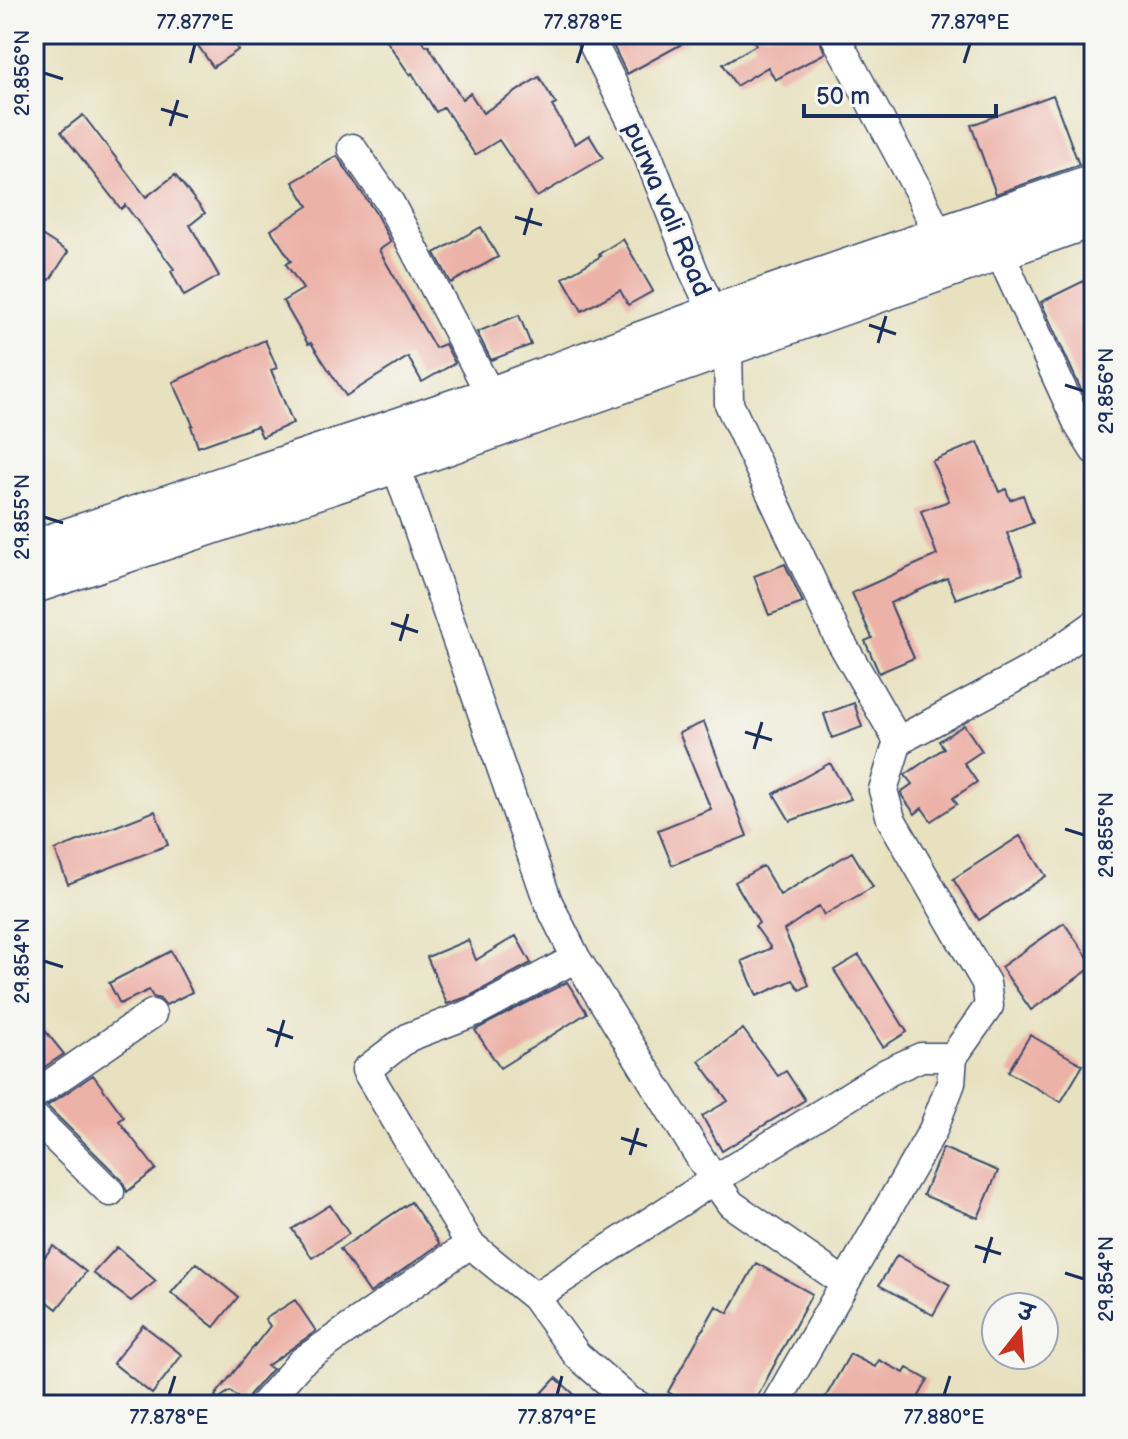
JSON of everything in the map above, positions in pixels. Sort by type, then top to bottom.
[{"type":"main road","points":[[34,550],[499,410],[945,252],[1094,184]]},
{"type":"main road","points":[[945,252],[998,249],[1094,216]]},
{"type":"main road","points":[[34,583],[395,463],[499,410]]},
{"type":"street","name":"purwa vali Road","points":[[588,34],[645,148],[694,272],[721,330]]},
{"type":"street","points":[[834,34],[893,142],[945,252]]},
{"type":"street","points":[[352,148],[390,203],[499,410]]},
{"type":"street","points":[[998,249],[1079,426],[1094,450]]},
{"type":"street","points":[[721,330],[729,404],[837,635],[898,741]]},
{"type":"street","points":[[395,463],[548,902],[576,958],[731,1204],[845,1283]]},
{"type":"street","points":[[775,1405],[933,1130],[951,1083],[953,1057],[989,1006],[986,983],[891,819],[883,790],[898,741],[1035,667],[1094,625]]},
{"type":"street","points":[[576,958],[477,1011],[409,1037],[366,1070],[470,1244],[535,1297],[577,1355],[638,1405]]},
{"type":"street","points":[[34,1095],[152,1014]]},
{"type":"street","points":[[535,1297],[714,1180],[888,1072],[921,1057],[953,1057]]},
{"type":"street","points":[[34,1117],[110,1192]]},
{"type":"street","points":[[263,1405],[301,1362],[470,1244]]},
{"type":"building","points":[[190,34],[226,34],[238,50],[213,67]]},
{"type":"building","points":[[382,34],[418,34],[462,99],[470,93],[483,113],[539,77],[575,144],[589,135],[603,158],[537,197],[499,140],[475,155],[444,107],[436,112],[412,73],[410,75]]},
{"type":"building","points":[[619,34],[700,34],[627,74],[610,39]]},
{"type":"building","points":[[750,34],[817,34],[825,53],[775,80],[768,67],[736,86],[723,64],[756,45]]},
{"type":"building","points":[[1053,95],[1079,165],[996,194],[971,125]]},
{"type":"building","points":[[83,115],[146,197],[175,175],[205,213],[190,225],[219,276],[184,296],[171,271],[174,269],[125,205],[121,209],[61,132]]},
{"type":"building","points":[[337,156],[375,212],[391,242],[379,250],[435,348],[445,344],[455,363],[422,382],[408,357],[346,396],[311,343],[308,344],[283,301],[303,289],[286,264],[291,261],[271,230],[308,206],[293,182]]},
{"type":"building","points":[[481,227],[498,257],[451,283],[435,253]]},
{"type":"building","points":[[34,230],[68,252],[50,280],[34,270]]},
{"type":"building","points":[[623,239],[653,291],[628,305],[620,290],[582,311],[563,278]]},
{"type":"building","points":[[1094,276],[1094,400],[1087,403],[1041,302]]},
{"type":"building","points":[[519,315],[531,345],[491,360],[477,332]]},
{"type":"building","points":[[265,340],[277,368],[271,370],[293,423],[262,437],[257,426],[198,447],[193,425],[173,382]]},
{"type":"building","points":[[978,442],[999,492],[1006,489],[1010,500],[1023,495],[1033,523],[1007,533],[1023,574],[956,599],[947,578],[890,603],[914,658],[879,673],[865,641],[872,638],[852,593],[937,555],[921,511],[949,501],[932,461]]},
{"type":"building","points":[[785,564],[803,603],[769,615],[754,576]]},
{"type":"building","points":[[854,703],[862,727],[832,738],[824,714]]},
{"type":"building","points":[[704,722],[747,836],[672,865],[658,830],[711,809],[679,733]]},
{"type":"building","points":[[964,725],[982,751],[964,763],[977,782],[953,798],[957,804],[931,821],[922,808],[915,814],[902,796],[901,792],[912,784],[905,775],[944,748],[939,741]]},
{"type":"building","points":[[830,763],[851,799],[790,821],[774,794]]},
{"type":"building","points":[[155,811],[168,845],[68,884],[55,850]]},
{"type":"building","points":[[1020,836],[1046,876],[979,920],[953,879]]},
{"type":"building","points":[[852,852],[873,887],[824,915],[819,906],[784,930],[809,985],[800,990],[793,980],[757,996],[742,961],[771,948],[755,926],[759,923],[735,882],[763,866],[780,895]]},
{"type":"building","points":[[1064,923],[1094,966],[1031,1010],[1001,967]]},
{"type":"building","points":[[516,936],[531,963],[470,996],[447,1004],[427,957],[468,940],[476,960]]},
{"type":"building","points":[[171,951],[192,992],[166,1005],[153,997],[149,990],[120,1004],[109,983]]},
{"type":"building","points":[[859,955],[907,1032],[883,1047],[834,970]]},
{"type":"building","points":[[567,982],[587,1013],[500,1068],[475,1030]]},
{"type":"building","points":[[34,1017],[64,1054],[34,1074]]},
{"type":"building","points":[[743,1029],[778,1076],[786,1071],[805,1100],[722,1151],[702,1116],[728,1101],[699,1061]]},
{"type":"building","points":[[1030,1035],[1083,1065],[1061,1102],[1008,1072]]},
{"type":"building","points":[[93,1075],[124,1117],[119,1121],[156,1169],[127,1192],[122,1180],[47,1106]]},
{"type":"building","points":[[943,1148],[998,1171],[978,1218],[923,1195]]},
{"type":"building","points":[[411,1202],[440,1244],[370,1293],[340,1249]]},
{"type":"building","points":[[330,1205],[349,1234],[312,1258],[292,1229]]},
{"type":"building","points":[[53,1246],[86,1272],[57,1309],[34,1291],[34,1271]]},
{"type":"building","points":[[117,1247],[156,1281],[131,1301],[93,1273]]},
{"type":"building","points":[[897,1255],[950,1285],[933,1315],[879,1285]]},
{"type":"building","points":[[196,1263],[238,1297],[214,1327],[171,1293]]},
{"type":"building","points":[[756,1263],[812,1294],[753,1405],[690,1405],[668,1392],[716,1306],[728,1313]]},
{"type":"building","points":[[295,1300],[316,1331],[267,1366],[272,1369],[250,1394],[246,1404],[230,1391],[218,1399],[215,1396],[270,1326],[265,1319]]},
{"type":"building","points":[[143,1325],[182,1355],[152,1394],[113,1363]]},
{"type":"building","points":[[850,1354],[875,1367],[879,1360],[904,1373],[907,1368],[928,1380],[914,1405],[821,1405]]},
{"type":"building","points":[[556,1378],[586,1405],[531,1405]]}]
